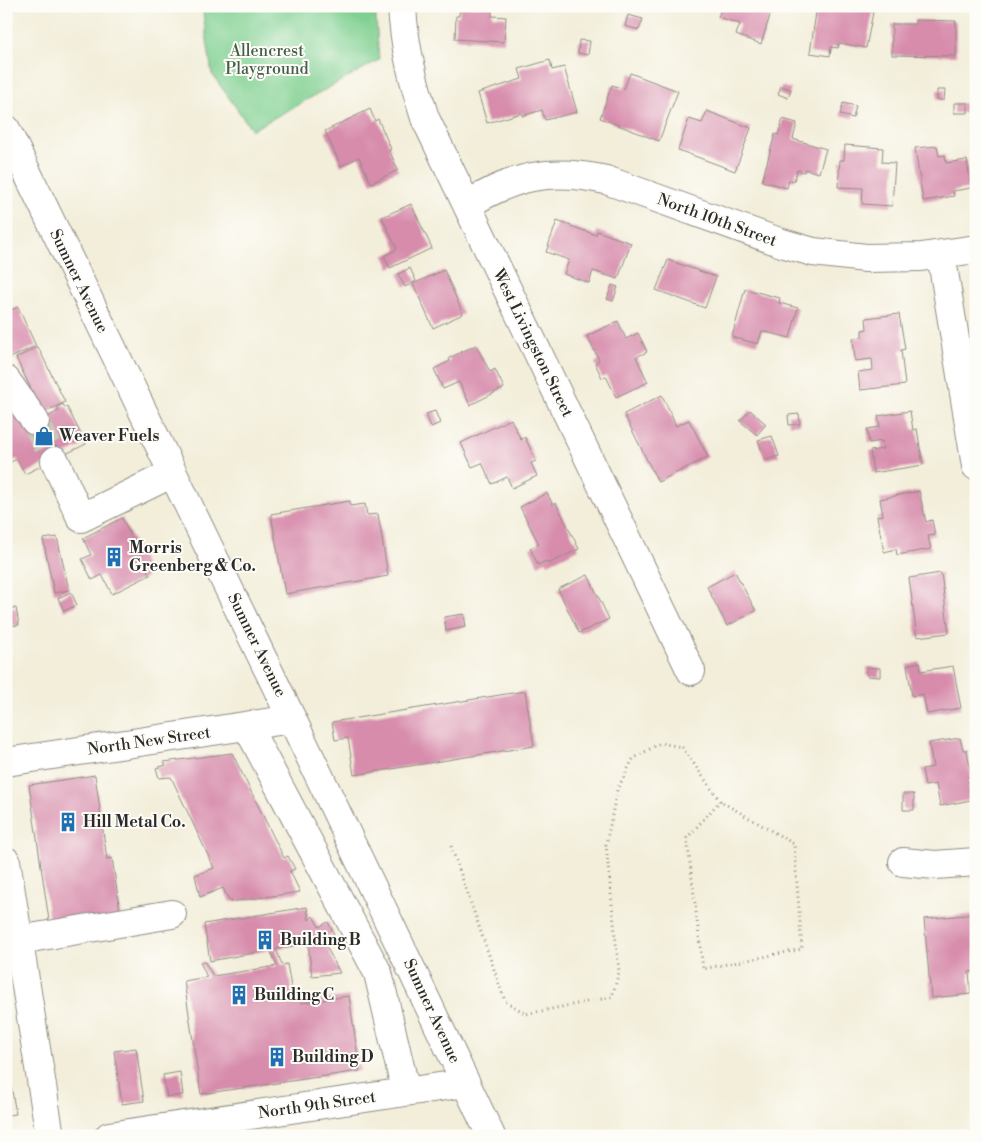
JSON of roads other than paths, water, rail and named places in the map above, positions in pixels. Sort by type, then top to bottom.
[{"type":"street","name":"West Livingston Street","points":[[402,6],[403,32],[411,75],[425,118],[691,671]]},
{"type":"street","name":"Sumner Avenue","points":[[6,129],[292,719],[491,1136]]},
{"type":"street","name":"North 10th Street","points":[[467,206],[489,191],[518,180],[549,174],[581,175],[606,180],[782,243],[813,252],[866,258],[920,257],[976,249]]},
{"type":"street","points":[[941,254],[976,466]]},
{"type":"street","points":[[6,380],[35,421]]},
{"type":"street","points":[[55,461],[81,518],[172,472]]},
{"type":"street","name":"North New Street","points":[[6,762],[292,719]]},
{"type":"street","points":[[247,726],[378,973],[406,1092]]},
{"type":"street","points":[[6,861],[13,926],[16,988],[50,1136]]},
{"type":"street","points":[[903,862],[935,865],[976,862]]},
{"type":"street","points":[[13,926],[172,914]]},
{"type":"street","name":"North 9th Street","points":[[109,1136],[466,1083]]},
{"type":"tunnel","points":[[35,421],[55,461]]},
{"type":"place","name":"Weaver Fuels","points":[[44,436]]},
{"type":"place","name":"Morris Greenberg & Co.","points":[[114,557]]},
{"type":"place","name":"Hill Metal Co.","points":[[68,822]]},
{"type":"place","name":"Building B","points":[[265,940]]},
{"type":"place","name":"Building C","points":[[239,995]]},
{"type":"place","name":"Building D","points":[[277,1057]]},
{"type":"park label","name":"Allencrest Playground","points":[[267,60]]}]
